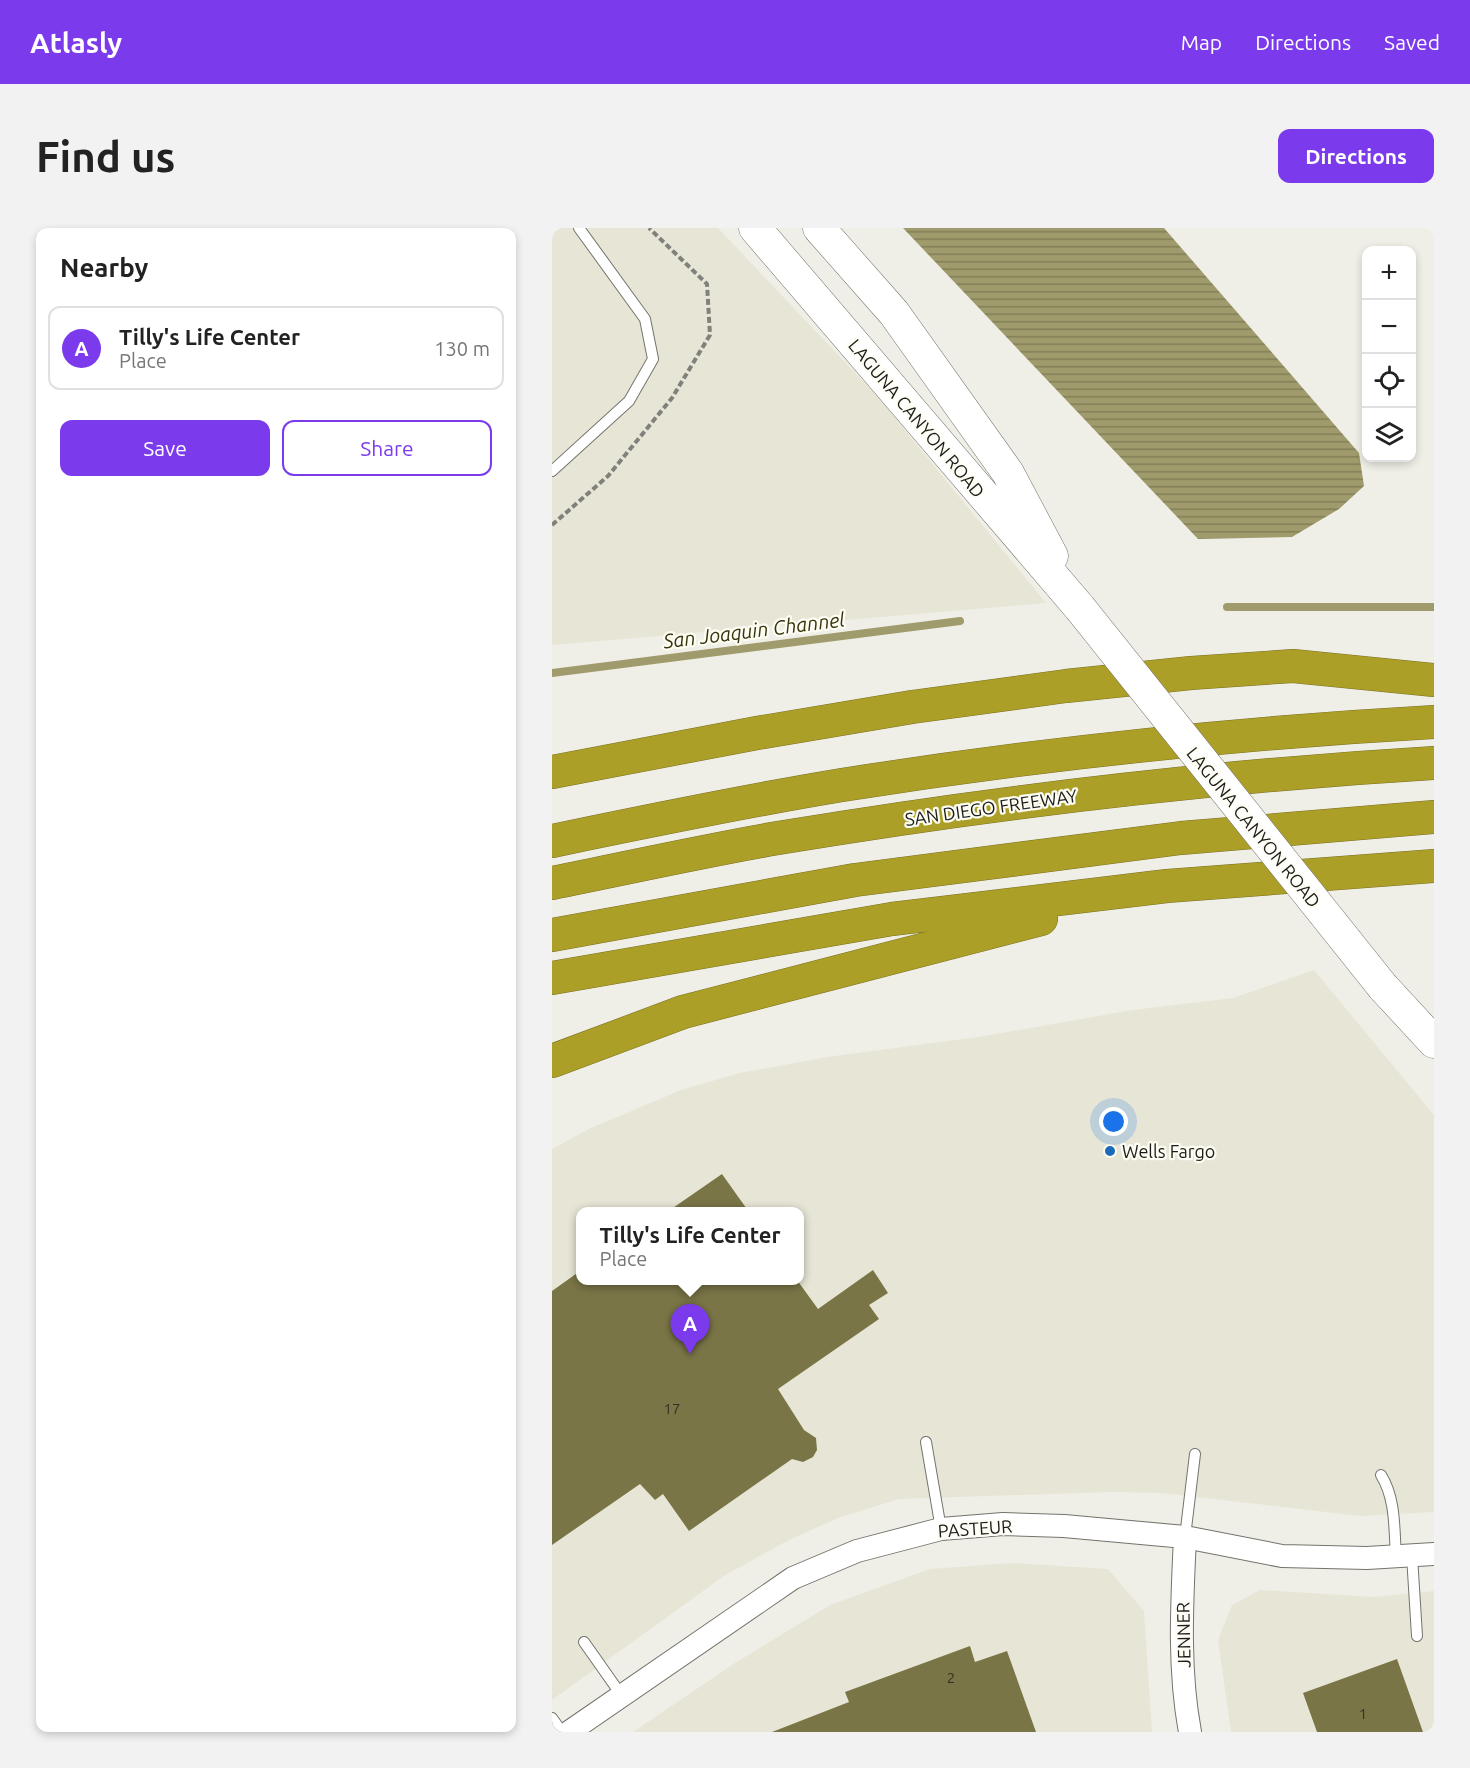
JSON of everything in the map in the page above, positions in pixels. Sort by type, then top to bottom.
[{"type":"highway","points":[[552,772],[757,733],[1066,686],[1203,672],[1293,666],[1434,680]]},
{"type":"highway","points":[[552,841],[841,786],[1073,752],[1308,730],[1434,722]]},
{"type":"highway","points":[[552,751],[757,733]]},
{"type":"highway","name":"SAN DIEGO FREEWAY","points":[[552,883],[777,839],[931,814],[1116,790],[1434,763]]},
{"type":"highway","points":[[552,935],[855,880],[1181,838],[1434,817]]},
{"type":"highway","points":[[552,978],[892,920],[1167,886],[1434,866]]},
{"type":"highway","points":[[552,1060],[683,1012],[1167,886]]},
{"type":"main road","name":"LAGUNA CANYON ROAD","points":[[755,228],[1080,608],[1383,987],[1434,1042]]},
{"type":"main road","name":"LAGUNA CANYON ROAD","points":[[819,228],[894,313],[1008,473],[1080,608]]},
{"type":"street","name":"PASTEUR","points":[[569,1732],[793,1578],[857,1551],[941,1528],[1003,1524],[1185,1537],[1282,1556],[1414,1556]]},
{"type":"street","name":"JENNER","points":[[1185,1537],[1181,1618],[1185,1704],[1190,1732]]},
{"type":"lane","points":[[552,471],[629,401],[654,359],[645,319],[579,228]]},
{"type":"lane","points":[[926,1442],[941,1528]]},
{"type":"lane","points":[[1185,1537],[1195,1454]]},
{"type":"lane","points":[[1381,1475],[1389,1486],[1392,1500],[1414,1556],[1417,1636]]},
{"type":"lane","points":[[584,1642],[622,1696]]},
{"type":"lane","points":[[552,1718],[562,1732]]},
{"type":"shaded area","points":[[552,228],[718,228],[877,396],[1046,603],[552,645]]},
{"type":"shaded area","points":[[903,228],[1164,228],[1359,453],[1364,486],[1339,509],[1292,537],[1198,539]]},
{"type":"shaded area","points":[[1314,970],[1434,1115],[1434,1512],[1360,1516],[1162,1493],[1111,1492],[899,1499],[838,1518],[787,1541],[724,1576],[552,1700],[552,1149],[591,1128],[681,1090],[740,1073],[827,1057],[978,1037],[1133,1010],[1233,998]]},
{"type":"shaded area","points":[[1012,1563],[1108,1569],[1144,1611],[1152,1732],[633,1732],[735,1663],[830,1605],[930,1569]]},
{"type":"shaded area","points":[[1260,1590],[1374,1597],[1434,1591],[1434,1732],[1231,1732],[1218,1640],[1232,1605]]},
{"type":"building","points":[[722,1174],[745,1207],[674,1207]]},
{"type":"building","points":[[873,1270],[888,1293],[869,1305],[879,1319],[778,1389],[804,1430],[816,1438],[817,1450],[813,1457],[803,1462],[792,1459],[689,1531],[663,1494],[655,1500],[640,1484],[552,1545],[552,1291],[576,1274],[576,1285],[801,1285],[818,1309]]},
{"type":"building","points":[[970,1646],[975,1662],[1007,1651],[1036,1732],[772,1732],[849,1702],[845,1692]]},
{"type":"building","points":[[1397,1659],[1423,1732],[1317,1732],[1303,1693]]},
{"type":"waterway","name":"San Joaquin Channel","points":[[1227,607],[1434,607]]},
{"type":"waterway","name":"San Joaquin Channel","points":[[552,673],[960,621]]},
{"type":"place","name":"Wells Fargo","points":[[1110,1151]]},
{"type":"place","name":"Tilly's Life Center","points":[[690,1354]]}]
